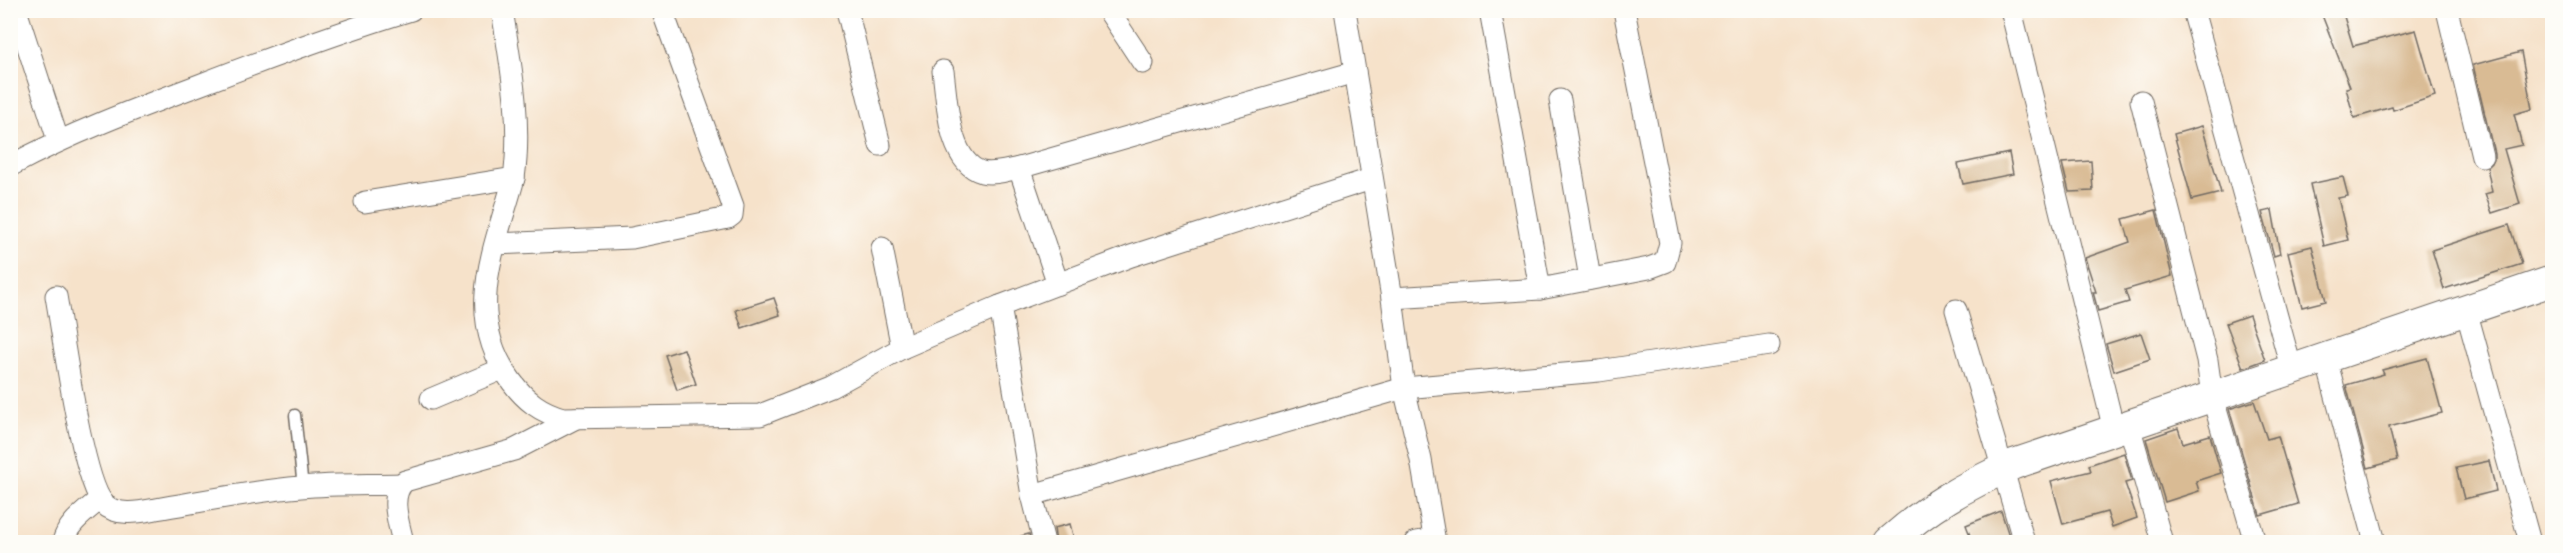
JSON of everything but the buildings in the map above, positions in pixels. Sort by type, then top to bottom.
[{"type":"street","points":[[16,10],[58,141]]},
{"type":"street","points":[[10,166],[58,141],[375,16],[411,10]]},
{"type":"street","points":[[502,10],[516,102],[518,135],[514,178],[484,294],[488,328],[502,369],[531,404],[549,414],[576,418],[716,414],[760,416],[831,387],[902,348],[1000,306],[1131,256],[1371,179]]},
{"type":"street","points":[[496,244],[632,238],[670,232],[728,218],[732,215],[733,206],[662,10]]},
{"type":"street","points":[[847,10],[880,145]]},
{"type":"street","points":[[1108,10],[1143,63]]},
{"type":"street","points":[[1345,10],[1392,298],[1404,388],[1421,460],[1428,541]]},
{"type":"street","points":[[1490,10],[1540,289]]},
{"type":"street","points":[[1392,298],[1540,289],[1665,262],[1670,243],[1624,10]]},
{"type":"street","points":[[2011,10],[2122,428],[2163,543]]},
{"type":"street","points":[[2193,10],[2292,371]]},
{"type":"street","points":[[2447,10],[2482,156]]},
{"type":"street","points":[[943,71],[950,122],[963,157],[981,172],[999,172],[1020,168],[1355,72]]},
{"type":"street","points":[[1560,100],[1590,279]]},
{"type":"street","points":[[2141,101],[2207,360],[2212,396],[2255,543]]},
{"type":"street","points":[[1020,168],[1059,284]]},
{"type":"street","points":[[365,202],[514,178]]},
{"type":"street","points":[[882,248],[902,348]]},
{"type":"street","points":[[1889,543],[1919,515],[1970,484],[2003,469],[2553,281]]},
{"type":"street","points":[[56,296],[86,458],[100,499],[112,510],[128,513],[303,487],[401,484],[416,476],[514,450],[576,418]]},
{"type":"street","points":[[1000,306],[1032,495],[1044,543]]},
{"type":"street","points":[[1956,310],[2024,543]]},
{"type":"street","points":[[2466,310],[2530,543]]},
{"type":"street","points":[[1032,495],[1404,388],[1599,371],[1769,345]]},
{"type":"street","points":[[2326,359],[2375,543]]},
{"type":"street","points":[[431,399],[502,369]]},
{"type":"street","points":[[401,484],[396,504],[403,543]]},
{"type":"street","points":[[63,543],[67,531],[100,499]]},
{"type":"lane","points":[[296,415],[303,487]]}]
